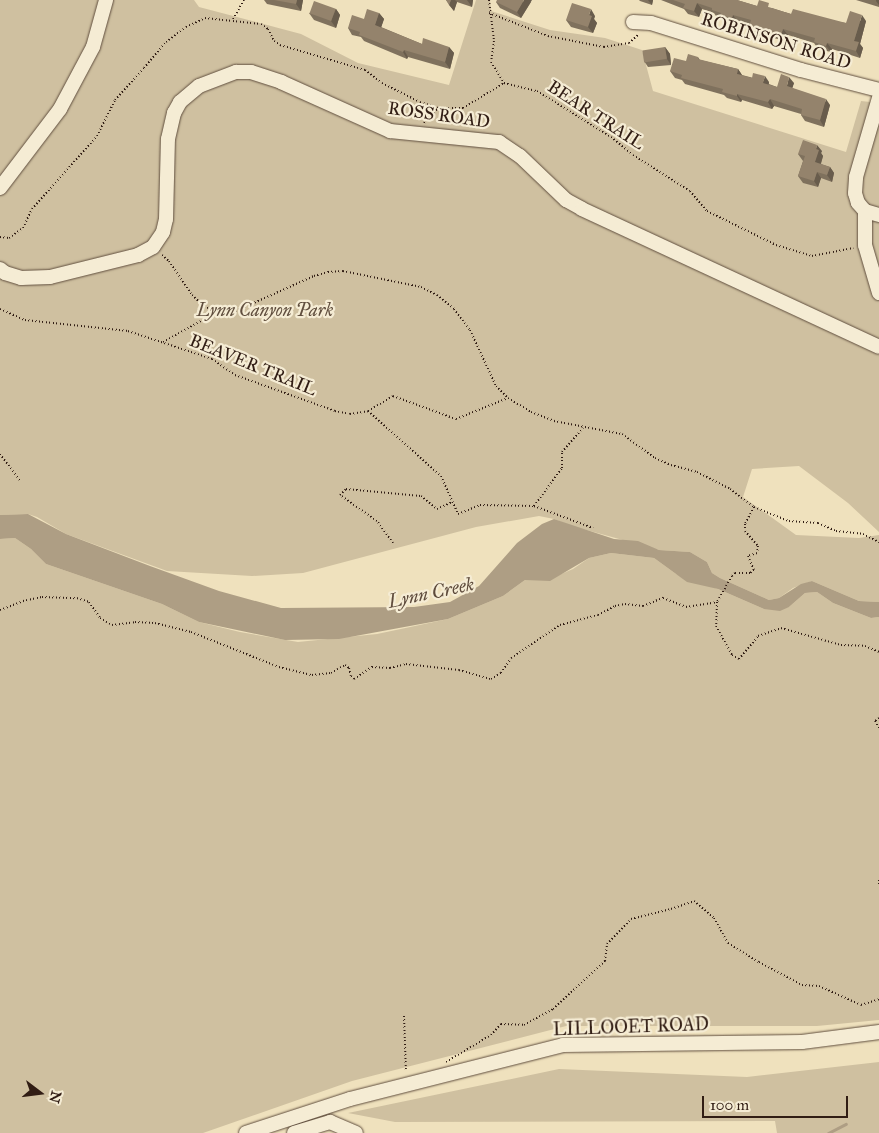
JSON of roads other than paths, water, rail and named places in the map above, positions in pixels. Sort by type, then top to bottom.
[{"type":"street","points":[[0,188],[60,109],[93,47],[106,0]]},
{"type":"street","name":"ROBINSON ROAD","points":[[633,22],[651,23],[801,70],[879,90]]},
{"type":"street","name":"ROSS ROAD","points":[[0,269],[5,273],[20,278],[50,278],[138,255],[153,247],[162,232],[166,219],[168,139],[174,113],[180,102],[199,86],[236,72],[251,72],[281,82],[390,131],[499,142],[520,156],[566,200],[582,209],[879,347]]},
{"type":"street","points":[[879,98],[856,177],[855,193],[858,203],[872,213],[865,246],[879,293]]},
{"type":"street","name":"LILLOOET ROAD","points":[[246,1133],[263,1130],[350,1099],[563,1045],[802,1042],[879,1032]]},
{"type":"street","points":[[294,1133],[330,1122],[356,1133]]},
{"type":"waterway","points":[[828,1133],[846,1124]]},
{"type":"park label","name":"Lynn Canyon Park","points":[[265,310]]},
{"type":"water label","name":"Lynn Creek","points":[[431,593]]}]
